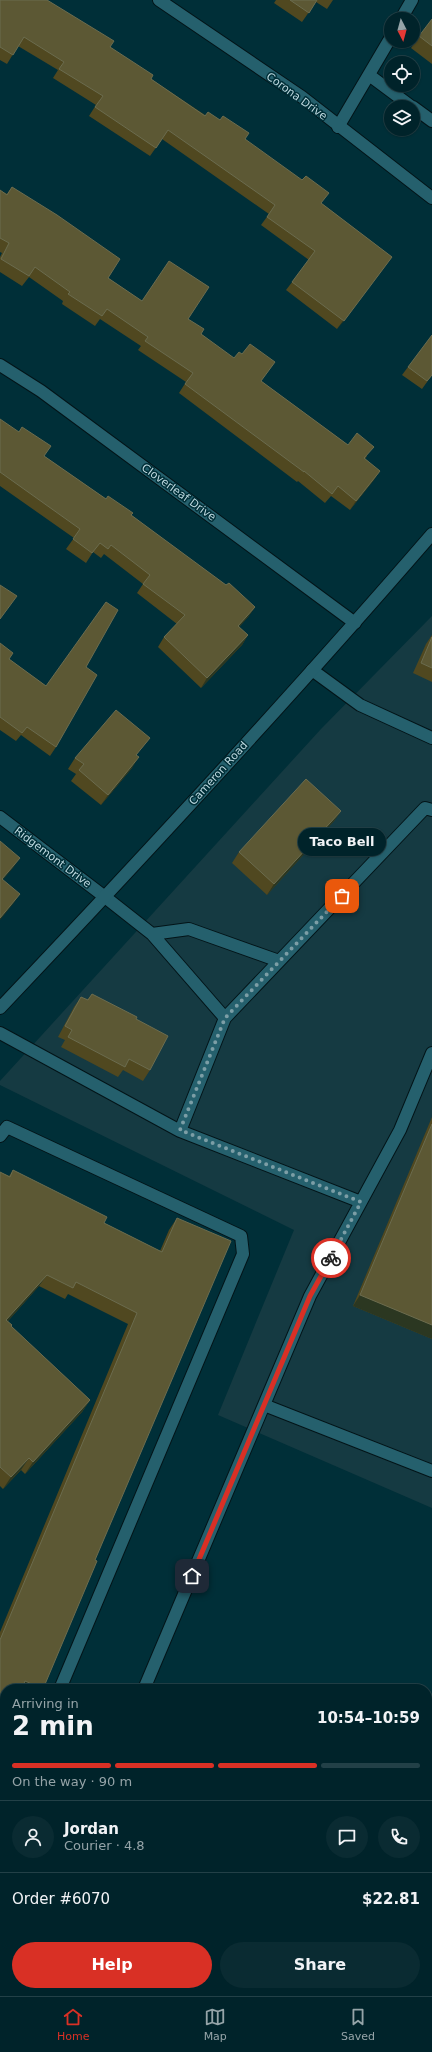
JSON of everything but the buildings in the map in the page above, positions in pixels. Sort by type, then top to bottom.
[{"type":"street","name":"Corona Drive","points":[[158,0],[302,97],[338,127],[432,198]]},
{"type":"street","points":[[405,12],[412,0]]},
{"type":"street","points":[[338,127],[385,48]]},
{"type":"street","points":[[369,75],[403,100]]},
{"type":"street","points":[[420,112],[432,121]]},
{"type":"street","name":"Cloverleaf Drive","points":[[0,365],[41,391],[355,623]]},
{"type":"street","name":"Cameron Road","points":[[0,1008],[105,897],[355,623],[432,534]]},
{"type":"street","points":[[312,670],[360,705],[432,738]]},
{"type":"street","points":[[180,1130],[225,1018],[425,808],[432,810]]},
{"type":"street","name":"Ridgemont Drive","points":[[0,817],[152,934],[225,1018]]},
{"type":"street","points":[[152,934],[189,929],[279,961]]},
{"type":"street","points":[[0,1033],[180,1130],[361,1202]]},
{"type":"street","points":[[146,1684],[310,1296],[400,1130],[432,1053]]},
{"type":"street","points":[[2,1129],[241,1236],[243,1254],[62,1684]]},
{"type":"street","points":[[264,1405],[432,1471]]},
{"type":"shaded area","points":[[432,616],[432,1508],[218,1415],[294,1230],[0,1085],[0,1081],[321,729]]},
{"type":"way so far","points":[[331,1258],[361,1202],[180,1130],[225,1018],[342,896]]},
{"type":"place","name":"Taco Bell","points":[[342,896]]},
{"type":"route","points":[[192,1576],[310,1296],[331,1258]]}]
